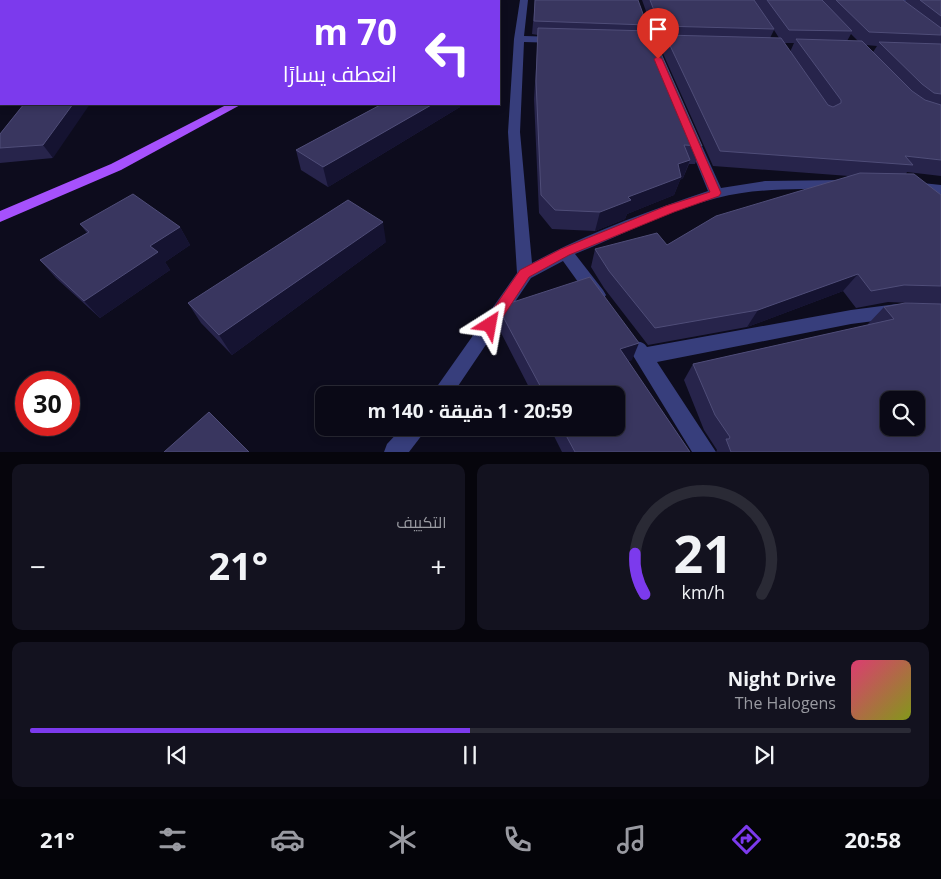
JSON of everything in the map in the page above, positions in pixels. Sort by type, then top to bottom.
[{"type":"main road","points":[[0,217],[116,167],[234,105]]},
{"type":"street","points":[[524,0],[519,39],[514,132],[525,274]]},
{"type":"street","points":[[877,0],[941,2]]},
{"type":"street","points":[[888,0],[903,12]]},
{"type":"street","points":[[519,39],[566,40]]},
{"type":"street","points":[[622,41],[690,44]]},
{"type":"street","points":[[685,122],[716,193]]},
{"type":"street","points":[[447,386],[525,274],[565,252],[670,209],[716,193],[765,186],[858,184]]},
{"type":"street","points":[[927,204],[901,186],[941,190]]},
{"type":"street","points":[[565,252],[607,308]]},
{"type":"street","points":[[643,356],[851,317],[914,311]]},
{"type":"street","points":[[625,332],[643,356],[705,452]]},
{"type":"street","points":[[395,452],[408,436]]},
{"type":"building","points":[[535,0],[638,0],[647,25],[534,21]]},
{"type":"building","points":[[650,0],[754,0],[774,29],[660,26]]},
{"type":"building","points":[[767,0],[822,0],[852,31],[789,30]]},
{"type":"building","points":[[836,0],[903,0],[941,28],[941,35],[869,32]]},
{"type":"building","points":[[920,0],[941,0],[941,16]]},
{"type":"building","points":[[538,28],[651,31],[702,146],[684,145],[690,160],[678,164],[681,177],[628,197],[631,200],[600,212],[555,210],[541,195],[536,81]]},
{"type":"building","points":[[665,35],[781,38],[828,105],[833,107],[841,103],[841,100],[796,39],[862,41],[912,91],[925,100],[941,105],[941,160],[905,156],[913,165],[720,151]]},
{"type":"building","points":[[879,42],[941,44],[941,94],[934,93],[922,84]]},
{"type":"building","points":[[23,105],[72,105],[43,145],[0,148],[0,134]]},
{"type":"building","points":[[380,105],[431,105],[323,167],[296,150]]},
{"type":"building","points":[[860,173],[914,174],[941,195],[941,286],[904,285],[871,291],[858,274],[758,310],[655,328],[609,271],[595,249],[657,233],[667,245],[716,216]]},
{"type":"building","points":[[133,194],[180,227],[150,246],[158,252],[84,301],[40,260],[89,232],[80,224]]},
{"type":"building","points":[[348,200],[383,222],[219,335],[188,303]]},
{"type":"building","points":[[590,277],[639,343],[620,349],[690,452],[575,452],[566,436],[625,436],[625,386],[540,386],[500,311],[504,305]]},
{"type":"building","points":[[905,303],[941,304],[941,452],[731,452],[726,439],[730,437],[715,415],[693,364],[894,319],[884,307]]},
{"type":"building","points":[[209,412],[249,452],[164,452]]},
{"type":"route","points":[[490,325],[525,274],[565,252],[670,209],[716,193],[658,59]]}]
